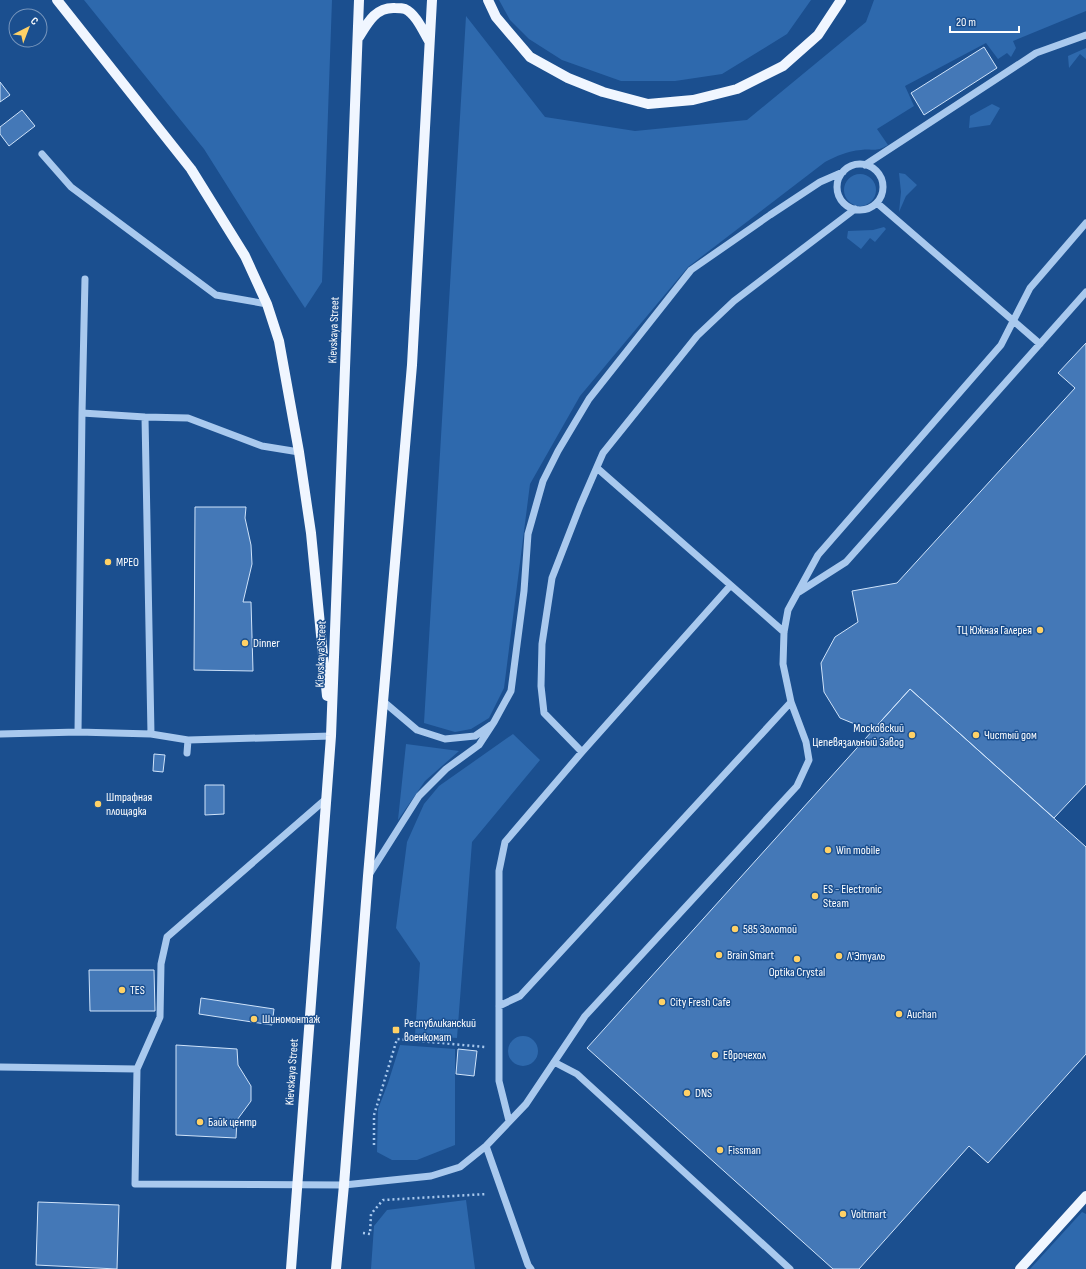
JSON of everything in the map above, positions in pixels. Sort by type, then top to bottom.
[{"type":"main road","points":[[57,0],[191,169],[245,256],[267,304],[279,341],[299,452],[311,533],[331,736]]},
{"type":"main road","name":"Kievskaya Street","points":[[292,1269],[297,1183],[331,736],[359,0]]},
{"type":"main road","points":[[336,1269],[412,365],[432,0]]},
{"type":"main road","points":[[488,0],[496,17],[530,57],[568,78],[603,92],[648,104],[693,100],[737,89],[783,66],[818,35],[841,0]]},
{"type":"main road","points":[[358,38],[369,21],[379,11],[389,8],[404,8],[415,18],[429,41]]},
{"type":"main road","points":[[1020,1269],[1086,1197]]},
{"type":"street","points":[[865,165],[1036,53],[1086,34]]},
{"type":"street","points":[[42,154],[71,187],[216,295],[267,304]]},
{"type":"street","points":[[368,876],[419,796],[446,770],[479,745],[511,691],[524,591],[528,534],[543,481],[558,451],[589,398],[691,270],[782,207],[820,182],[857,164],[865,165],[877,171],[883,183],[883,190],[877,203],[863,210],[855,210],[849,207],[840,197],[838,191],[837,184],[843,172]]},
{"type":"street","points":[[877,203],[1040,344]]},
{"type":"street","points":[[582,752],[544,713],[541,686],[542,644],[552,578],[603,452],[697,336],[734,301],[855,210]]},
{"type":"street","points":[[326,799],[167,937],[161,964],[160,1017],[136,1069],[135,1184],[297,1183],[344,1185],[431,1176],[460,1167],[486,1146],[526,1104],[585,1016],[797,786],[809,760],[806,742],[791,702],[783,664],[784,632],[788,610],[818,555],[1001,345],[1030,288],[1086,223]]},
{"type":"street","points":[[78,732],[85,279]]},
{"type":"street","points":[[797,594],[846,562],[1086,292]]},
{"type":"street","points":[[82,413],[188,418],[262,446],[299,452]]},
{"type":"street","points":[[145,417],[151,734]]},
{"type":"street","points":[[597,468],[784,632]]},
{"type":"street","points":[[509,1121],[499,1081],[499,871],[505,842],[582,752],[730,586]]},
{"type":"street","points":[[384,702],[417,730],[445,739],[475,736],[494,722]]},
{"type":"street","points":[[499,1006],[520,996],[791,702]]},
{"type":"street","points":[[0,734],[78,732],[151,734],[188,740],[331,736]]},
{"type":"street","points":[[187,753],[188,740]]},
{"type":"street","points":[[554,1062],[577,1074],[790,1269]]},
{"type":"street","points":[[0,1067],[136,1069]]},
{"type":"street","points":[[486,1146],[528,1265],[531,1269]]},
{"type":"path","points":[[374,1145],[374,1115],[397,1039],[499,1048]]},
{"type":"path","points":[[363,1233],[370,1234],[371,1214],[383,1200],[502,1193]]},
{"type":"shaded area","points":[[84,0],[332,0],[322,282],[305,308],[204,149]]},
{"type":"shaded area","points":[[499,0],[811,0],[787,34],[722,74],[675,81],[621,81],[562,60],[529,39],[510,20]]},
{"type":"shaded area","points":[[874,0],[1086,0],[1086,11],[1013,41],[1016,48],[1011,57],[1007,53],[998,59],[986,43],[905,86],[914,106],[877,129],[888,145],[877,150],[847,153],[825,162],[688,267],[580,396],[530,484],[504,688],[489,718],[471,729],[455,732],[424,723],[466,16],[545,117],[635,131],[747,120],[866,22]]},
{"type":"shaded area","points":[[1086,48],[1086,59],[1080,54],[1069,68],[1068,56]]},
{"type":"shaded area","points":[[992,104],[1000,108],[990,125],[969,128],[970,116]]},
{"type":"shaded area","points":[[899,173],[905,174],[917,185],[906,196],[899,212],[901,192]]},
{"type":"shaded area","points":[[857,174],[863,174],[873,181],[876,190],[875,196],[869,203],[863,206],[857,206],[847,199],[844,193],[844,187],[851,177]]},
{"type":"shaded area","points":[[884,227],[886,229],[875,242],[870,238],[861,249],[847,238],[848,231],[873,230]]},
{"type":"shaded area","points":[[513,734],[540,760],[472,842],[457,1038],[415,1035],[420,963],[396,928],[407,842],[424,804],[439,786]]},
{"type":"shaded area","points":[[406,744],[459,751],[425,781],[398,820]]},
{"type":"shaded area","points":[[523,1036],[534,1040],[538,1051],[534,1062],[523,1066],[512,1062],[508,1051],[512,1040]]},
{"type":"shaded area","points":[[400,1045],[455,1049],[455,1145],[417,1160],[392,1160],[377,1152],[378,1109]]},
{"type":"shaded area","points":[[466,1200],[475,1269],[371,1269],[374,1226],[387,1210]]},
{"type":"shaded area","points":[[1082,1212],[1086,1214],[1086,1269],[1030,1269]]},
{"type":"building","points":[[984,47],[997,68],[924,115],[911,93]]},
{"type":"building","points":[[0,82],[10,95],[0,102]]},
{"type":"building","points":[[22,110],[35,126],[9,146],[0,134],[0,127]]},
{"type":"building","points":[[1086,343],[1086,784],[1054,818],[910,689],[872,731],[840,718],[824,692],[821,663],[835,637],[858,622],[852,591],[897,583],[1075,388],[1058,373]]},
{"type":"building","points":[[195,507],[246,507],[245,518],[251,545],[252,564],[243,602],[251,602],[253,671],[194,670]]},
{"type":"building","points":[[910,689],[1086,847],[1086,1054],[988,1163],[969,1146],[859,1269],[833,1269],[587,1048]]},
{"type":"building","points":[[154,754],[165,755],[163,772],[153,771]]},
{"type":"building","points":[[205,785],[224,785],[224,814],[205,815]]},
{"type":"building","name":"TES","points":[[89,970],[154,970],[155,1011],[90,1011]]},
{"type":"building","points":[[201,998],[274,1009],[272,1025],[199,1014]]},
{"type":"building","points":[[176,1045],[237,1049],[238,1065],[251,1086],[251,1101],[237,1120],[236,1138],[176,1135]]},
{"type":"building","points":[[458,1049],[477,1051],[474,1076],[456,1074]]},
{"type":"building","points":[[38,1202],[119,1205],[117,1269],[36,1265]]},
{"type":"place","name":"МРЕО","points":[[108,562]]},
{"type":"place","name":"ТЦ Южная Галерея","points":[[1040,630]]},
{"type":"place","name":"Dinner","points":[[245,643]]},
{"type":"place","name":"Московский Цепевязальный Завод","points":[[912,735]]},
{"type":"place","name":"Чистый дом","points":[[976,735]]},
{"type":"place","name":"Штрафная площадка","points":[[98,804]]},
{"type":"place","name":"Win mobile","points":[[828,850]]},
{"type":"place","name":"ES - Electronic Steam","points":[[815,896]]},
{"type":"place","name":"585 Золотой","points":[[735,929]]},
{"type":"place","name":"Brain Smart","points":[[719,955]]},
{"type":"place","name":"Л'Этуаль","points":[[839,956]]},
{"type":"place","name":"Optika Crystal","points":[[797,959]]},
{"type":"place","name":"TES","points":[[122,990]]},
{"type":"place","name":"City Fresh Cafe","points":[[662,1002]]},
{"type":"place","name":"Auchan","points":[[899,1014]]},
{"type":"place","name":"Шиномонтаж","points":[[254,1019]]},
{"type":"place","name":"Республиканский военкомат","points":[[396,1030]]},
{"type":"place","name":"Еврочехол","points":[[715,1055]]},
{"type":"place","name":"DNS","points":[[687,1093]]},
{"type":"place","name":"Байк центр","points":[[200,1122]]},
{"type":"place","name":"Fissman","points":[[720,1150]]},
{"type":"place","name":"Voltmart","points":[[843,1214]]}]
